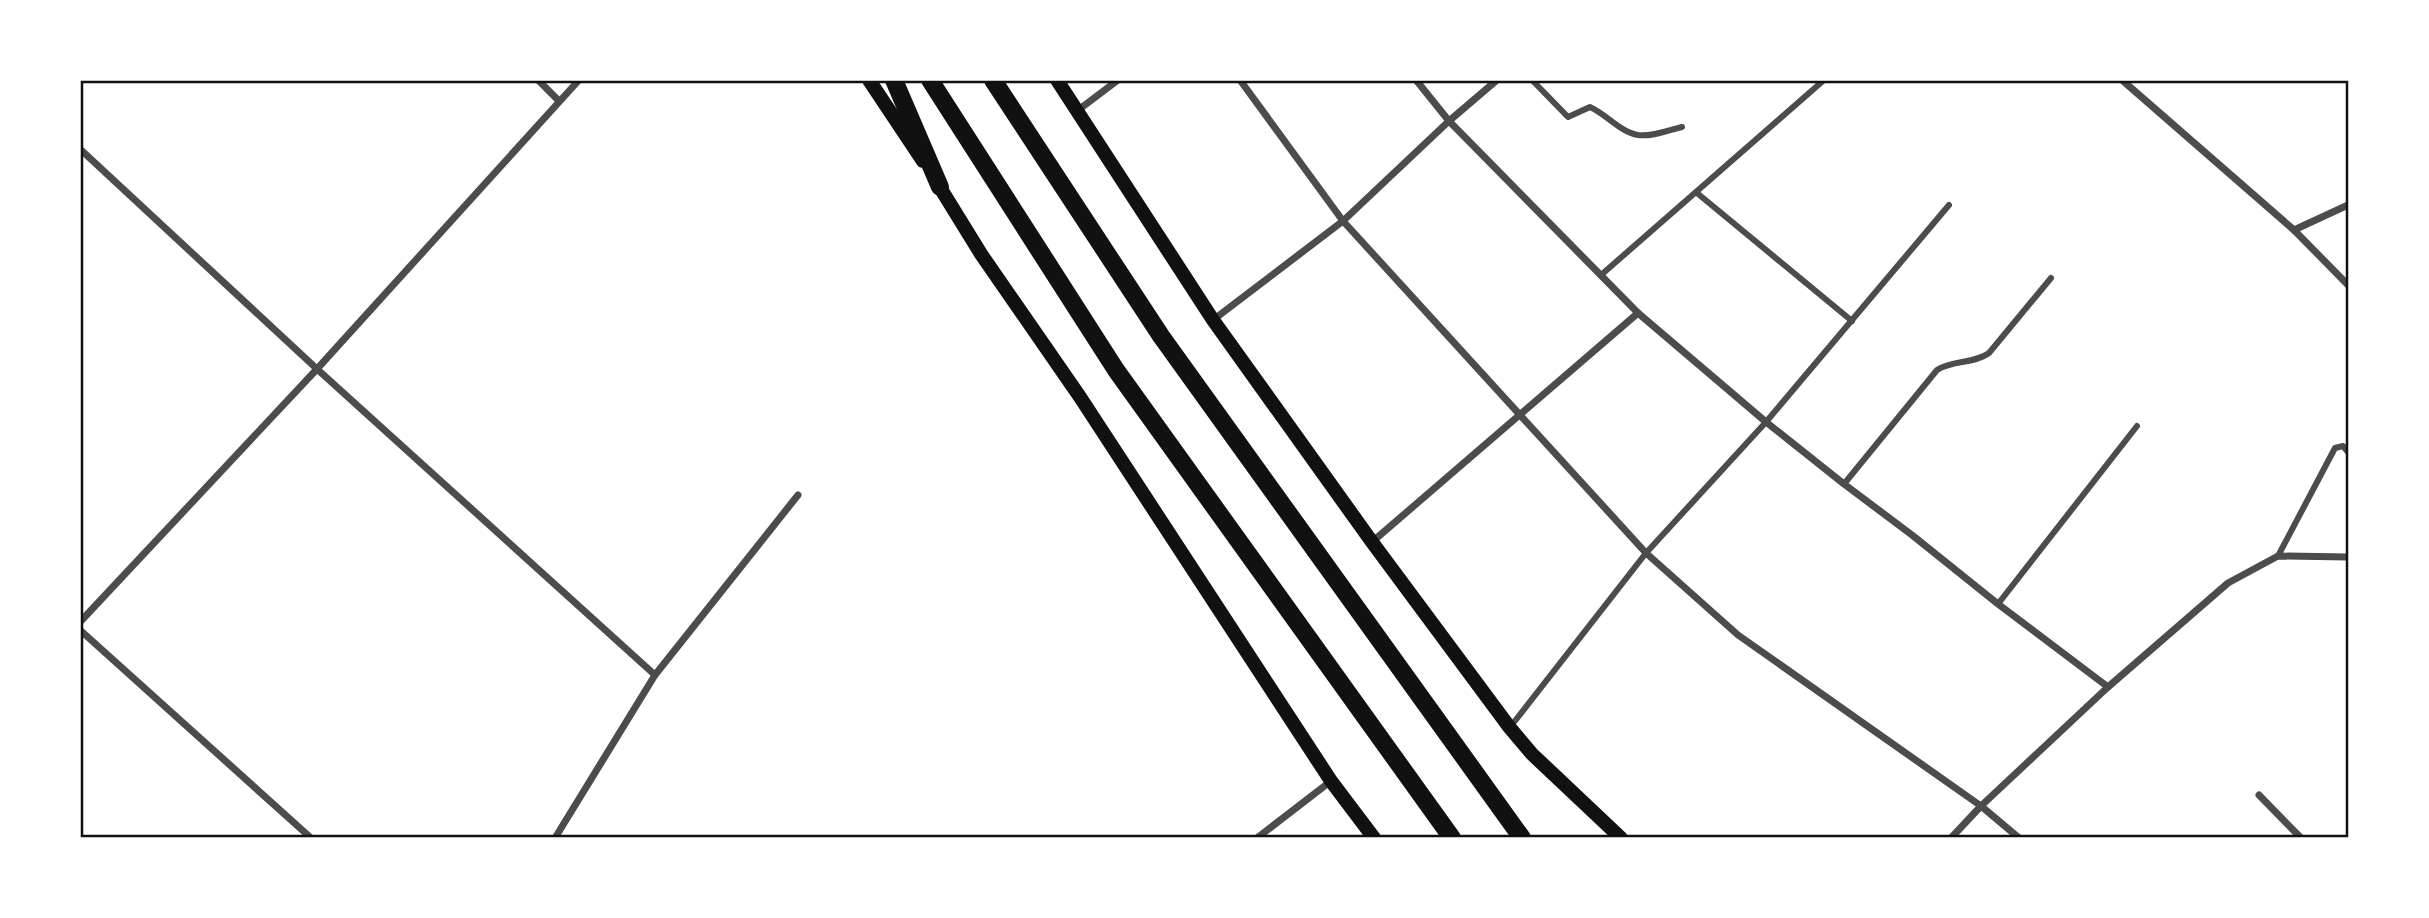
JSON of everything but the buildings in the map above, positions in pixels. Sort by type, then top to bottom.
[{"type":"main road","points":[[869,80],[981,254],[1087,408],[1331,781],[1374,838]]},
{"type":"main road","points":[[894,80],[940,187]]},
{"type":"main road","points":[[930,80],[1116,370],[1452,838]]},
{"type":"main road","points":[[993,80],[1161,336],[1522,838]]},
{"type":"main road","points":[[1057,80],[1213,320],[1372,542],[1510,728],[1532,754],[1620,838]]},
{"type":"street","points":[[538,80],[559,101]]},
{"type":"street","points":[[80,622],[317,369],[579,80]]},
{"type":"street","points":[[1077,111],[1118,80]]},
{"type":"street","points":[[1240,80],[1343,221],[1646,553],[1738,635],[1981,806],[2019,838]]},
{"type":"street","points":[[1416,80],[1449,121],[1638,313],[1844,485],[2109,687]]},
{"type":"street","points":[[1213,320],[1343,221],[1449,121],[1497,80]]},
{"type":"street","points":[[1532,80],[1567,117],[1590,107],[1638,135],[1682,127]]},
{"type":"street","points":[[1601,275],[1697,194],[1824,80]]},
{"type":"street","points":[[2122,80],[2294,230],[2348,285]]},
{"type":"street","points":[[80,149],[317,369],[655,675]]},
{"type":"street","points":[[1697,194],[1852,321]]},
{"type":"street","points":[[1510,728],[1646,553],[1766,422],[1949,205]]},
{"type":"street","points":[[2294,230],[2348,205]]},
{"type":"street","points":[[1844,485],[1937,370],[1979,359],[1989,353],[2051,278]]},
{"type":"street","points":[[1372,542],[1638,313]]},
{"type":"street","points":[[1998,604],[2137,426]]},
{"type":"street","points":[[2278,556],[2335,448],[2343,446],[2348,452]]},
{"type":"street","points":[[555,838],[655,675],[798,495]]},
{"type":"street","points":[[1951,838],[1981,806],[2109,687],[2228,583],[2278,556],[2348,557]]},
{"type":"street","points":[[80,631],[311,838]]},
{"type":"street","points":[[1257,838],[1331,781]]},
{"type":"street","points":[[2259,794],[2301,838]]}]
